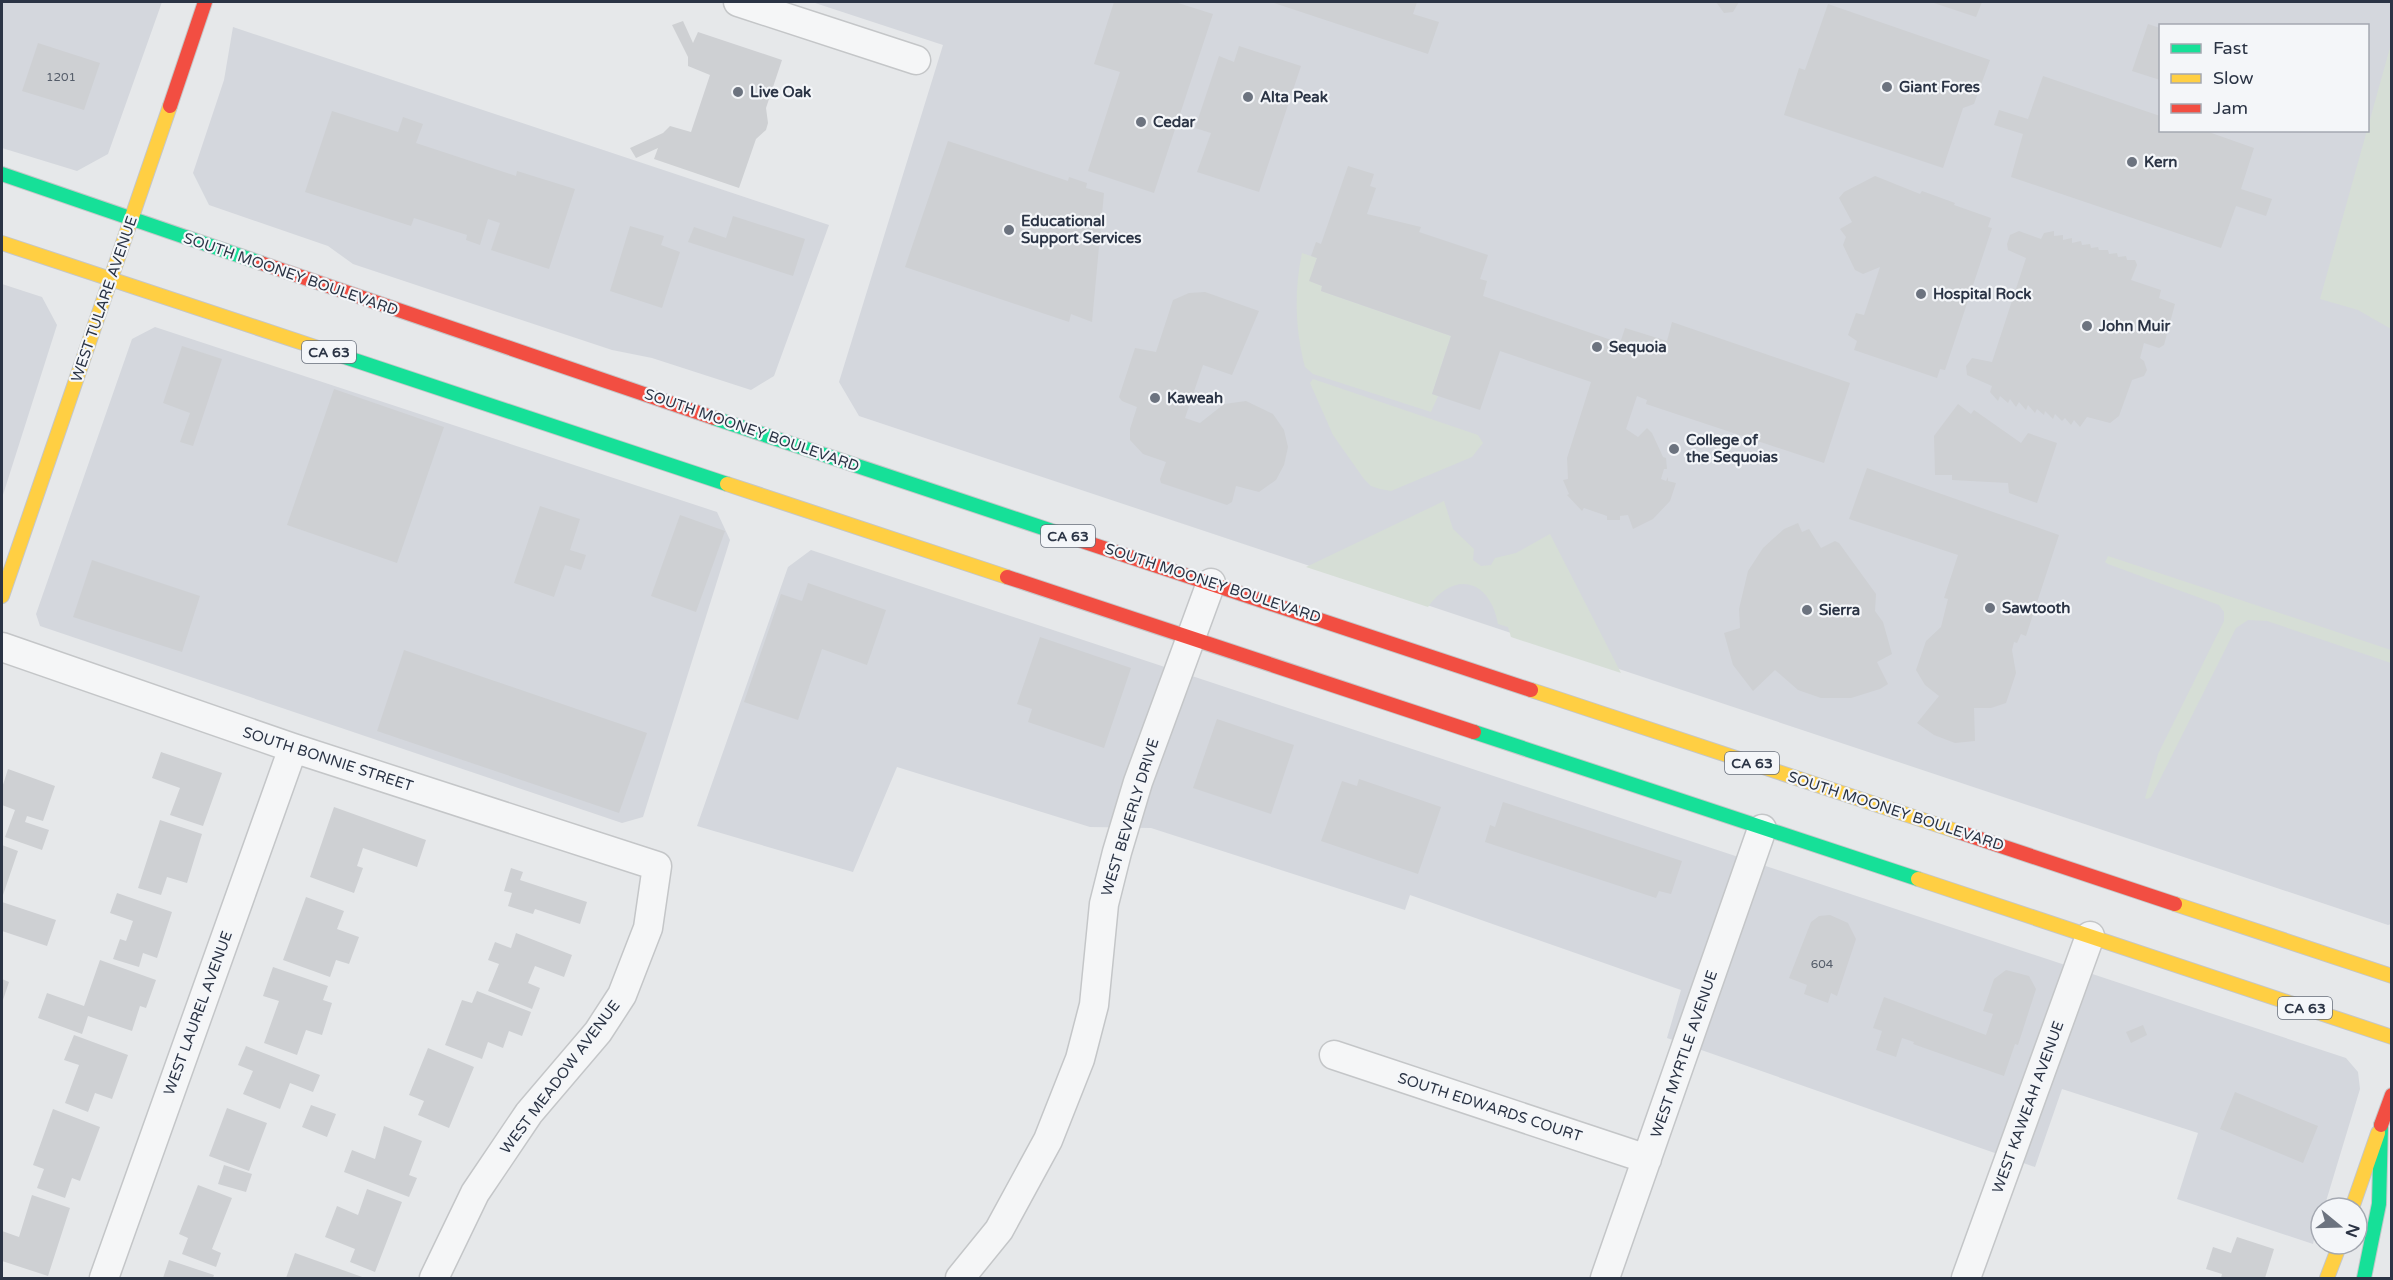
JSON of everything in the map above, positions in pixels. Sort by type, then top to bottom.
[{"type":"main road","name":"WEST TULARE AVENUE","points":[[2,596],[112,280],[205,2]]},
{"type":"main road","name":"SOUTH MOONEY BOULEVARD","points":[[2,174],[794,445],[2391,976]]},
{"type":"main road","name":"CA 63","points":[[2,243],[2391,1037]]},
{"type":"main road","points":[[2356,1196],[2391,1095]]},
{"type":"main road","points":[[2364,1278],[2379,1204],[2381,1125]]},
{"type":"main road","points":[[2327,1278],[2335,1256]]},
{"type":"street","points":[[738,2],[916,60]]},
{"type":"street","name":"WEST BEVERLY DRIVE","points":[[960,1278],[999,1230],[1048,1140],[1080,1059],[1094,1005],[1104,904],[1117,852],[1138,782],[1211,583]]},
{"type":"street","name":"SOUTH BONNIE STREET","points":[[2,647],[292,748],[657,866]]},
{"type":"street","name":"WEST LAUREL AVENUE","points":[[104,1278],[292,748]]},
{"type":"street","name":"WEST MYRTLE AVENUE","points":[[1605,1278],[1762,829]]},
{"type":"street","name":"WEST MEADOW AVENUE","points":[[434,1278],[475,1193],[529,1113],[598,1032],[622,995],[648,928],[657,866]]},
{"type":"street","name":"WEST KAWEAH AVENUE","points":[[1966,1278],[2090,936]]},
{"type":"street","name":"SOUTH EDWARDS COURT","points":[[1334,1055],[1647,1159]]},
{"type":"shaded area","points":[[2,2],[162,2],[108,154],[77,171],[2,148]]},
{"type":"shaded area","name":"College of the Sequoias","points":[[812,2],[2391,2],[2391,924],[2388,925],[859,416],[839,382],[943,45]]},
{"type":"shaded area","points":[[233,27],[829,225],[774,376],[751,390],[652,358],[612,350],[353,264],[328,246],[209,205],[193,173],[224,80]]},
{"type":"shaded area","points":[[2391,44],[2391,329],[2358,310],[2320,299],[2366,132],[2369,132],[2369,123]]},
{"type":"shaded area","points":[[1302,253],[1317,258],[1310,281],[1322,286],[1321,291],[1451,336],[1432,394],[1438,396],[1431,412],[1313,374],[1305,367],[1299,339],[1297,310]]},
{"type":"shaded area","points":[[2,284],[42,297],[57,325],[2,498]]},
{"type":"shaded area","points":[[155,327],[717,512],[730,540],[643,817],[622,823],[40,626],[36,614],[132,339]]},
{"type":"shaded area","points":[[1313,379],[1478,435],[1483,443],[1472,457],[1391,491],[1371,486],[1333,435],[1310,383]]},
{"type":"shaded area","points":[[1444,501],[1453,529],[1474,549],[1473,560],[1481,566],[1491,565],[1495,558],[1516,553],[1550,534],[1621,673],[1511,637],[1508,627],[1498,624],[1494,609],[1487,597],[1479,589],[1470,585],[1459,584],[1449,588],[1438,595],[1428,607],[1306,567]]},
{"type":"shaded area","points":[[811,550],[2346,1058],[2358,1072],[2360,1089],[2328,1196],[2309,1196],[2309,1243],[2177,1199],[2198,1133],[2062,1089],[2035,1167],[1667,1038],[1681,990],[1410,895],[1405,910],[1151,828],[1090,827],[897,767],[853,872],[697,826],[788,567]]},
{"type":"shaded area","points":[[2108,556],[2391,650],[2391,663],[2267,621],[2248,620],[2236,628],[2151,797],[2147,799],[2145,798],[2158,754],[2224,621],[2224,612],[2219,605],[2108,564],[2105,562]]},
{"type":"building","name":"Cedar","points":[[1114,2],[1175,2],[1213,14],[1154,193],[1088,171],[1120,72],[1094,64]]},
{"type":"building","points":[[1271,2],[1417,2],[1413,14],[1439,22],[1428,54]]},
{"type":"building","points":[[1716,2],[1739,2],[1733,12],[1724,13]]},
{"type":"building","points":[[1931,2],[1982,2],[1976,17]]},
{"type":"building","name":"Giant Fores","points":[[1828,4],[1990,60],[1974,104],[1963,108],[1943,168],[1784,115],[1799,68],[1805,70]]},
{"type":"building","name":"Live Oak","points":[[683,21],[693,43],[698,32],[782,60],[766,108],[768,123],[766,130],[756,139],[739,188],[654,159],[658,148],[636,158],[630,148],[663,133],[670,126],[691,132],[710,75],[688,66],[688,57],[672,25]]},
{"type":"building","points":[[2148,24],[2159,28],[2159,80],[2132,71]]},
{"type":"building","points":[[38,43],[100,63],[84,110],[22,91]]},
{"type":"building","name":"Alta Peak","points":[[1239,46],[1301,66],[1259,192],[1197,172],[1211,133],[1195,128],[1219,56],[1234,62]]},
{"type":"building","name":"Kern","points":[[2043,76],[2159,116],[2159,132],[2209,132],[2254,148],[2241,189],[2272,199],[2266,216],[2236,206],[2221,248],[2011,177],[2023,134],[1994,125],[1999,110],[2028,119]]},
{"type":"building","points":[[332,111],[398,132],[403,117],[423,124],[416,143],[516,176],[517,171],[575,189],[549,269],[491,250],[500,223],[488,219],[480,245],[466,240],[467,235],[414,218],[411,226],[305,192]]},
{"type":"building","name":"Educational Support Services","points":[[948,141],[1068,181],[1069,177],[1087,183],[1086,188],[1104,193],[1092,322],[1071,314],[1069,322],[905,267]]},
{"type":"building","name":"Sequoia","points":[[1348,166],[1374,174],[1370,186],[1376,188],[1367,214],[1421,227],[1419,232],[1488,255],[1480,279],[1487,281],[1483,296],[1620,343],[1625,328],[1667,341],[1672,322],[1850,383],[1824,463],[1646,404],[1647,400],[1637,396],[1626,429],[1638,437],[1647,428],[1652,433],[1663,457],[1666,458],[1667,469],[1664,469],[1661,479],[1666,481],[1668,477],[1668,481],[1676,483],[1670,501],[1653,519],[1633,529],[1628,515],[1620,516],[1620,520],[1607,520],[1607,516],[1584,508],[1582,511],[1567,495],[1569,494],[1563,480],[1568,479],[1567,458],[1591,382],[1500,351],[1480,410],[1432,394],[1451,336],[1321,291],[1322,286],[1309,281],[1317,258],[1311,256],[1316,242],[1321,244]]},
{"type":"building","name":"Hospital Rock","points":[[1875,176],[1920,194],[1922,191],[1991,218],[1988,227],[1992,228],[1945,370],[1940,369],[1937,378],[1854,350],[1857,341],[1848,335],[1856,313],[1864,315],[1880,267],[1863,274],[1855,270],[1843,245],[1846,237],[1840,229],[1852,222],[1839,198],[1844,192]]},
{"type":"building","points":[[733,216],[805,239],[793,276],[688,242],[694,227],[726,238]]},
{"type":"building","points":[[630,226],[664,236],[661,245],[680,252],[662,308],[610,291]]},
{"type":"building","name":"John Muir","points":[[2019,231],[2041,239],[2044,233],[2054,231],[2054,236],[2063,235],[2063,240],[2072,238],[2072,243],[2081,241],[2082,245],[2090,244],[2091,248],[2098,247],[2099,250],[2108,250],[2109,254],[2117,253],[2118,257],[2126,256],[2127,260],[2135,260],[2137,265],[2131,280],[2161,290],[2159,298],[2175,304],[2164,345],[2159,348],[2144,343],[2140,358],[2144,361],[2147,370],[2144,376],[2132,380],[2119,416],[2110,423],[2087,417],[2080,427],[2074,420],[2071,425],[2065,418],[2062,421],[2055,414],[2053,419],[2045,411],[2044,415],[2037,409],[2035,413],[2028,405],[2026,410],[2019,402],[2016,407],[2010,399],[2008,403],[2000,396],[1998,401],[1990,392],[1992,386],[1967,375],[1966,366],[1972,358],[1992,362],[2026,258],[2008,250],[2010,235]]},
{"type":"building","name":"Kaweah","points":[[1205,292],[1259,311],[1232,375],[1203,365],[1185,418],[1200,423],[1224,404],[1246,401],[1273,414],[1284,430],[1288,447],[1284,465],[1276,480],[1259,492],[1236,486],[1232,502],[1227,505],[1161,483],[1160,479],[1166,462],[1143,454],[1130,440],[1130,429],[1137,407],[1122,401],[1119,397],[1135,348],[1156,352],[1173,300],[1189,293]]},
{"type":"building","points":[[182,346],[222,359],[193,446],[180,442],[190,413],[163,403]]},
{"type":"building","points":[[334,389],[444,427],[397,563],[287,525]]},
{"type":"building","points":[[1958,404],[1971,414],[1974,410],[2021,443],[2028,433],[2057,443],[2037,503],[2009,493],[2008,483],[1952,480],[1952,475],[1935,475],[1934,436]]},
{"type":"building","name":"Sawtooth","points":[[1867,468],[2059,535],[2026,636],[2021,634],[2017,643],[2014,642],[2012,650],[2016,673],[2006,703],[1991,708],[1974,708],[1975,741],[1955,743],[1934,735],[1917,723],[1939,696],[1925,685],[1916,670],[1926,641],[1941,627],[1948,599],[1944,598],[1958,555],[1849,519]]},
{"type":"building","points":[[540,506],[580,519],[570,550],[586,555],[581,570],[565,565],[554,597],[514,583]]},
{"type":"building","points":[[680,515],[725,531],[696,612],[651,596]]},
{"type":"building","name":"Sierra","points":[[1798,523],[1802,532],[1809,529],[1821,548],[1835,541],[1839,543],[1876,594],[1875,611],[1883,622],[1892,654],[1877,662],[1888,684],[1880,689],[1851,698],[1821,698],[1798,690],[1775,670],[1753,691],[1733,665],[1724,633],[1740,628],[1739,609],[1748,571],[1763,548],[1784,529]]},
{"type":"building","points":[[92,560],[200,596],[182,652],[73,617]]},
{"type":"building","points":[[808,583],[886,610],[867,665],[822,649],[798,720],[744,702],[781,594],[802,601]]},
{"type":"building","points":[[1040,637],[1131,668],[1104,748],[1028,722],[1032,709],[1017,704]]},
{"type":"building","points":[[404,650],[647,733],[619,813],[377,731]]},
{"type":"building","points":[[1217,719],[1294,745],[1271,814],[1193,788]]},
{"type":"building","points":[[161,752],[222,773],[203,826],[170,815],[180,788],[152,778]]},
{"type":"building","points":[[8,769],[55,786],[43,821],[27,816],[25,822],[49,830],[42,850],[5,837],[15,810],[2,805],[2,788]]},
{"type":"building","points":[[1359,779],[1441,807],[1418,874],[1321,841],[1342,781],[1357,786]]},
{"type":"building","points":[[1503,802],[1682,861],[1671,894],[1659,891],[1656,898],[1485,842],[1490,825],[1495,827]]},
{"type":"building","points":[[334,807],[426,840],[417,867],[363,848],[357,866],[363,868],[354,893],[310,877]]},
{"type":"building","points":[[160,820],[202,834],[187,883],[167,877],[161,895],[138,888]]},
{"type":"building","points":[[2,845],[18,851],[2,898]]},
{"type":"building","points":[[511,868],[523,872],[520,880],[587,902],[580,924],[535,909],[533,914],[508,906],[512,893],[504,891]]},
{"type":"building","points":[[117,893],[172,912],[157,958],[143,953],[139,967],[113,959],[120,939],[126,941],[133,921],[110,913]]},
{"type":"building","points":[[306,897],[344,911],[337,929],[359,937],[349,964],[336,960],[330,977],[283,960]]},
{"type":"building","points":[[2,902],[56,920],[47,946],[2,931]]},
{"type":"building","points":[[1830,915],[1848,923],[1856,939],[1837,996],[1831,993],[1828,1003],[1804,994],[1807,985],[1789,978],[1811,922],[1819,916]]},
{"type":"building","points":[[516,933],[572,955],[564,977],[535,966],[528,983],[540,988],[532,1009],[488,991],[499,964],[488,960],[495,942],[511,948]]},
{"type":"building","points":[[100,960],[156,980],[146,1008],[140,1006],[132,1031],[88,1016],[82,1034],[38,1018],[47,993],[84,1006]]},
{"type":"building","points":[[273,967],[328,986],[323,1000],[332,1003],[322,1035],[306,1030],[297,1055],[264,1043],[279,1001],[263,996]]},
{"type":"building","points":[[2006,970],[2029,976],[2036,989],[2018,1045],[2015,1044],[2004,1076],[1902,1038],[1896,1057],[1876,1050],[1882,1031],[1873,1028],[1884,997],[1986,1035],[1993,1014],[1983,1011],[1994,979]]},
{"type":"building","points":[[2,979],[9,982],[2,1003]]},
{"type":"building","points":[[477,991],[531,1012],[522,1036],[509,1031],[503,1048],[488,1042],[482,1059],[445,1045],[462,1000],[472,1003]]},
{"type":"building","points":[[2143,1025],[2147,1035],[2131,1043],[2126,1032]]},
{"type":"building","points":[[74,1035],[128,1055],[112,1099],[95,1093],[88,1112],[65,1103],[79,1065],[64,1060]]},
{"type":"building","points":[[246,1046],[320,1075],[313,1092],[290,1083],[280,1109],[243,1094],[253,1071],[238,1065]]},
{"type":"building","points":[[428,1048],[474,1067],[449,1128],[418,1115],[424,1101],[409,1095]]},
{"type":"building","points":[[2235,1092],[2318,1126],[2303,1163],[2220,1129]]},
{"type":"building","points":[[311,1105],[336,1114],[327,1137],[302,1127]]},
{"type":"building","points":[[227,1108],[267,1123],[249,1171],[209,1156]]},
{"type":"building","points":[[53,1109],[100,1127],[80,1181],[72,1178],[65,1198],[37,1188],[44,1169],[33,1165]]},
{"type":"building","points":[[384,1126],[422,1141],[409,1175],[417,1178],[409,1197],[344,1172],[352,1150],[375,1159]]},
{"type":"building","points":[[224,1165],[252,1174],[246,1192],[218,1184]]},
{"type":"building","points":[[198,1185],[232,1198],[212,1249],[221,1253],[216,1267],[182,1254],[188,1238],[179,1234]]},
{"type":"building","points":[[367,1189],[402,1202],[375,1272],[350,1262],[355,1249],[325,1237],[337,1206],[358,1215]]},
{"type":"building","points":[[32,1195],[70,1208],[48,1276],[2,1261],[2,1231],[19,1237]]},
{"type":"building","points":[[2237,1237],[2274,1249],[2265,1278],[2221,1278],[2222,1274],[2206,1269],[2213,1247],[2231,1253]]},
{"type":"building","points":[[295,1253],[365,1278],[286,1278]]},
{"type":"building","points":[[169,1260],[214,1275],[213,1278],[163,1278]]},
{"type":"traffic: fast","points":[[2,174],[261,263]]},
{"type":"traffic: fast","points":[[330,352],[727,484]]},
{"type":"traffic: fast","points":[[714,418],[1055,532]]},
{"type":"traffic: fast","points":[[1474,732],[1918,879]]},
{"type":"traffic: fast","points":[[2364,1278],[2379,1204],[2381,1125]]},
{"type":"traffic: slow","points":[[2,596],[170,106]]},
{"type":"traffic: slow","points":[[2,243],[330,352]]},
{"type":"traffic: slow","points":[[727,484],[1007,577]]},
{"type":"traffic: slow","points":[[1531,690],[1959,832]]},
{"type":"traffic: slow","points":[[1918,879],[2392,1037]]},
{"type":"traffic: slow","points":[[2175,904],[2392,976]]},
{"type":"traffic: slow","points":[[2356,1196],[2378,1133]]},
{"type":"traffic: slow","points":[[2327,1278],[2335,1256]]},
{"type":"traffic: jam","points":[[170,106],[205,2]]},
{"type":"traffic: jam","points":[[261,263],[714,418]]},
{"type":"traffic: jam","points":[[1055,532],[1531,690]]},
{"type":"traffic: jam","points":[[1007,577],[1474,732]]},
{"type":"traffic: jam","points":[[1959,832],[2175,904]]},
{"type":"traffic: jam","points":[[2381,1125],[2392,1095]]},
{"type":"place","name":"Giant Fores","points":[[1887,87]]},
{"type":"place","name":"Live Oak","points":[[738,92]]},
{"type":"place","name":"Alta Peak","points":[[1248,97]]},
{"type":"place","name":"Cedar","points":[[1141,122]]},
{"type":"place","name":"Kern","points":[[2132,162]]},
{"type":"place","name":"Educational Support Services","points":[[1009,230]]},
{"type":"place","name":"Hospital Rock","points":[[1921,294]]},
{"type":"place","name":"John Muir","points":[[2087,326]]},
{"type":"place","name":"Sequoia","points":[[1597,347]]},
{"type":"place","name":"Kaweah","points":[[1155,398]]},
{"type":"place","name":"College of the Sequoias","points":[[1674,449]]},
{"type":"place","name":"Sawtooth","points":[[1990,608]]},
{"type":"place","name":"Sierra","points":[[1807,610]]}]
